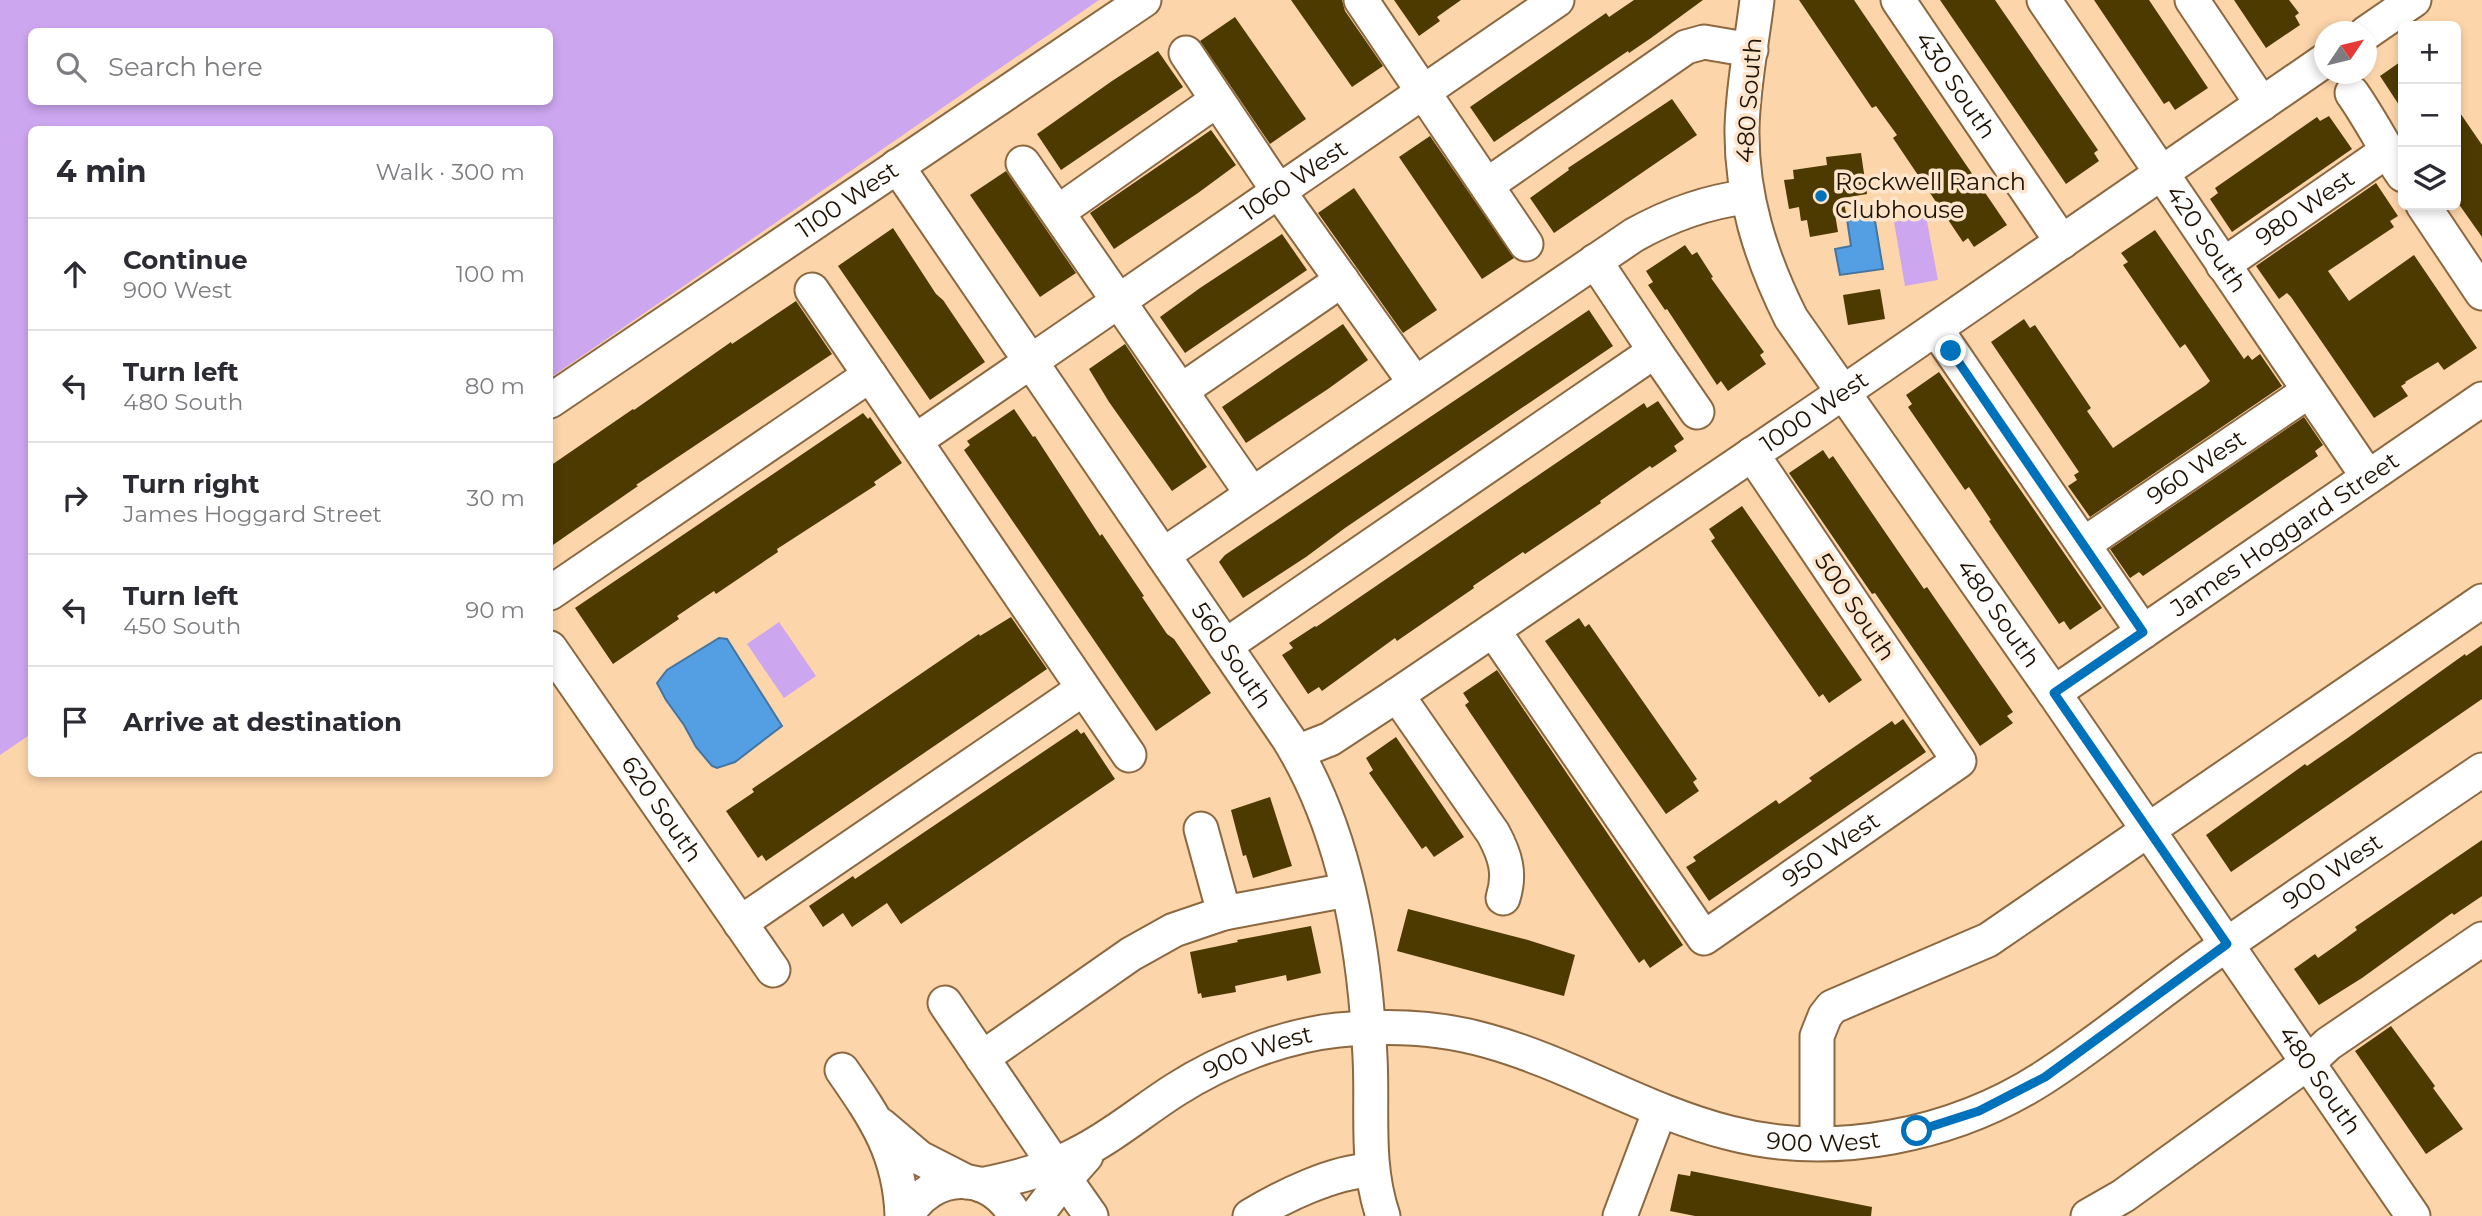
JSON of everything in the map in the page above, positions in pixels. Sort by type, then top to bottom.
[{"type":"street","name":"1100 West","points":[[553,399],[1144,0]]},
{"type":"street","points":[[1361,0],[1526,244]]},
{"type":"street","name":"1060 West","points":[[915,441],[1557,0]]},
{"type":"street","name":"480 South","points":[[1757,0],[1742,128],[1746,197],[1765,259],[1791,318],[2054,693],[2413,1216]]},
{"type":"street","name":"430 South","points":[[1898,0],[2062,242]]},
{"type":"street","name":"420 South","points":[[2044,0],[2368,477]]},
{"type":"street","points":[[2192,0],[2262,104]]},
{"type":"street","points":[[2377,26],[2414,0]]},
{"type":"street","points":[[1487,185],[1686,47],[1704,42],[1751,50]]},
{"type":"street","points":[[1186,53],[1279,192],[1415,383]]},
{"type":"street","name":"1000 West","points":[[1297,752],[1330,739],[1397,695],[2314,69]]},
{"type":"street","points":[[2352,93],[2378,131],[2395,163]]},
{"type":"street","points":[[1058,212],[1217,100]]},
{"type":"street","points":[[1023,163],[1252,494]]},
{"type":"street","name":"980 West","points":[[2223,265],[2395,163]]},
{"type":"street","name":"560 South","points":[[897,166],[1297,752],[1319,796],[1331,828],[1347,890],[1364,980],[1370,1057],[1369,1147],[1371,1170],[1382,1216]]},
{"type":"street","points":[[1163,555],[1634,235],[1676,214],[1715,202],[1746,197]]},
{"type":"street","points":[[2427,210],[2478,278]]},
{"type":"street","points":[[1595,261],[1697,412]]},
{"type":"street","points":[[1182,390],[1342,280]]},
{"type":"street","points":[[811,289],[1129,755]]},
{"type":"street","points":[[1936,329],[2143,632]]},
{"type":"street","points":[[1225,646],[1655,351]]},
{"type":"street","points":[[553,591],[870,375]]},
{"type":"street","name":"960 West","points":[[2084,544],[2309,391]]},
{"type":"street","name":"James Hoggard Street","points":[[2054,693],[2482,399]]},
{"type":"street","name":"500 South","points":[[1752,454],[1959,761]]},
{"type":"street","points":[[1817,1143],[1817,1036],[1832,1007],[1988,940],[2482,601]]},
{"type":"street","name":"950 West","points":[[1493,630],[1704,938],[1959,761]]},
{"type":"street","name":"620 South","points":[[553,652],[773,970]]},
{"type":"street","points":[[740,923],[1083,689]]},
{"type":"street","points":[[1397,695],[1493,833],[1503,852],[1508,872],[1503,898]]},
{"type":"street","name":"900 West","points":[[1037,1216],[1060,1172],[1174,1091],[1258,1050],[1319,1033],[1368,1029],[1435,1031],[1486,1040],[1526,1053],[1660,1110],[1735,1135],[1769,1141],[1858,1141],[1917,1131],[1969,1115],[2013,1096],[2045,1077],[2227,944],[2482,770]]},
{"type":"street","points":[[1201,829],[1224,913]]},
{"type":"street","points":[[982,1058],[1130,954],[1174,930],[1224,913],[1347,890]]},
{"type":"street","points":[[2088,1216],[2123,1196],[2309,1062],[2328,1044],[2482,939]]},
{"type":"street","points":[[945,1003],[1091,1216]]},
{"type":"street","points":[[842,1070],[877,1120],[897,1140],[920,1158],[994,1191],[1015,1216]]},
{"type":"street","points":[[1620,1216],[1660,1110]]},
{"type":"street","points":[[877,1120],[893,1158],[904,1216]]},
{"type":"street","points":[[1250,1216],[1329,1180],[1353,1171],[1371,1170]]},
{"type":"street","name":"900 West","points":[[904,1216],[926,1192],[946,1183],[974,1183],[1060,1172]]},
{"type":"shaded area","points":[[0,0],[1099,0],[553,376],[553,126],[28,126],[28,736],[0,755]]},
{"type":"shaded area","points":[[1926,216],[1938,280],[1905,286],[1894,222]]},
{"type":"shaded area","points":[[779,622],[816,676],[784,698],[747,644]]},
{"type":"water","points":[[1874,215],[1883,269],[1840,275],[1835,249],[1851,246],[1847,219]]},
{"type":"water","points":[[719,638],[727,639],[782,726],[735,762],[717,768],[712,766],[696,747],[657,683],[667,670]]},
{"type":"building","points":[[1291,0],[1342,0],[1345,11],[1383,66],[1352,87]]},
{"type":"building","points":[[1394,0],[1461,0],[1437,17],[1440,21],[1419,36]]},
{"type":"building","points":[[1634,0],[1703,0],[1629,53],[1628,51],[1494,142],[1470,107],[1606,13],[1609,17]]},
{"type":"building","points":[[1799,0],[1854,0],[2007,225],[1974,247],[1968,238],[1963,242],[1893,138],[1897,135],[1876,106],[1872,108]]},
{"type":"building","points":[[1940,0],[1995,0],[2098,150],[2094,153],[2099,161],[2066,184]]},
{"type":"building","points":[[2094,0],[2149,0],[2208,88],[2175,110],[2169,101],[2164,104]]},
{"type":"building","points":[[2234,0],[2289,0],[2299,13],[2295,16],[2300,25],[2266,48]]},
{"type":"building","points":[[1235,17],[1306,119],[1270,144],[1200,41]]},
{"type":"building","points":[[1158,51],[1183,87],[1061,170],[1037,134]]},
{"type":"building","points":[[2398,63],[2398,103],[2380,76]]},
{"type":"building","points":[[1672,99],[1697,135],[1554,233],[1530,198],[1569,170],[1568,168]]},
{"type":"building","points":[[2461,114],[2482,145],[2482,237],[2461,207]]},
{"type":"building","points":[[2329,116],[2352,149],[2232,232],[2210,199],[2218,193],[2215,188],[2317,117],[2320,121]]},
{"type":"building","points":[[1211,130],[1236,165],[1114,249],[1090,213]]},
{"type":"building","points":[[1430,136],[1514,258],[1482,279],[1399,157]]},
{"type":"building","name":"Rockwell Ranch Clubhouse","points":[[1861,153],[1867,194],[1843,198],[1846,213],[1835,214],[1838,232],[1810,237],[1807,220],[1801,221],[1799,207],[1789,209],[1784,180],[1794,179],[1793,170],[1827,165],[1826,157]]},
{"type":"building","points":[[1006,171],[1076,273],[1040,297],[970,195]]},
{"type":"building","points":[[2376,183],[2398,216],[2390,221],[2394,227],[2328,271],[2349,301],[2414,255],[2477,348],[2444,370],[2438,362],[2405,382],[2401,386],[2408,396],[2374,418],[2291,297],[2287,293],[2279,299],[2256,266]]},
{"type":"building","points":[[1354,188],[1437,310],[1403,333],[1318,213]]},
{"type":"building","points":[[893,228],[985,362],[930,400],[838,266]]},
{"type":"building","points":[[2155,230],[2244,359],[2248,355],[2252,360],[2260,354],[2282,386],[2090,517],[2068,486],[2077,480],[2074,475],[2079,472],[1991,342],[2024,319],[2030,328],[2035,325],[2091,408],[2087,411],[2113,448],[2206,385],[2210,381],[2185,344],[2180,348],[2123,265],[2128,262],[2121,253]]},
{"type":"building","points":[[1282,234],[1307,270],[1185,353],[1160,317]]},
{"type":"building","points":[[1685,245],[1692,255],[1697,252],[1713,277],[1711,278],[1764,352],[1760,355],[1766,364],[1728,391],[1721,381],[1717,385],[1648,285],[1653,282],[1646,271]]},
{"type":"building","points":[[1880,289],[1885,319],[1848,325],[1843,295]]},
{"type":"building","points":[[796,301],[832,354],[636,485],[638,486],[553,545],[553,464],[731,342],[732,344]]},
{"type":"building","points":[[1589,310],[1613,346],[1243,598],[1219,562],[1225,555]]},
{"type":"building","points":[[1343,324],[1368,360],[1246,443],[1222,407]]},
{"type":"building","points":[[1125,344],[1207,467],[1172,491],[1089,369]]},
{"type":"building","points":[[1939,372],[2102,608],[2070,630],[2064,621],[2059,624],[1969,487],[1965,490],[1908,407],[1912,404],[1906,395]]},
{"type":"building","points":[[1658,401],[1684,439],[1674,446],[1677,451],[1652,468],[1650,466],[1525,554],[1523,552],[1397,641],[1395,638],[1322,691],[1319,687],[1308,694],[1282,655],[1293,648],[1289,643],[1644,403],[1647,408]]},
{"type":"building","points":[[1014,409],[1033,437],[1035,436],[1100,536],[1102,534],[1167,634],[1174,639],[1211,693],[1156,731],[964,450],[970,445],[967,441]]},
{"type":"building","points":[[863,413],[868,419],[870,417],[902,463],[874,482],[876,485],[777,549],[778,552],[716,594],[714,591],[677,616],[679,619],[613,664],[575,608]]},
{"type":"building","points":[[2304,417],[2323,445],[2315,451],[2318,456],[2143,576],[2139,572],[2130,578],[2110,549]]},
{"type":"building","points":[[1823,450],[1829,459],[1833,456],[2013,712],[2007,716],[2013,723],[1980,746],[1789,473]]},
{"type":"building","points":[[1742,506],[1862,680],[1829,703],[1823,694],[1819,697],[1711,541],[1715,538],[1709,529]]},
{"type":"building","points":[[1011,617],[1047,669],[766,861],[762,855],[758,858],[726,811],[754,792],[752,789],[979,634],[980,636]]},
{"type":"building","points":[[1579,618],[1585,627],[1589,624],[1697,779],[1693,782],[1699,791],[1666,814],[1545,641]]},
{"type":"building","points":[[2482,645],[2482,699],[2231,872],[2206,835],[2305,764],[2307,766],[2465,654],[2466,656]]},
{"type":"building","points":[[1497,670],[1683,945],[1650,968],[1644,959],[1639,963],[1465,705],[1469,702],[1463,693]]},
{"type":"building","points":[[1903,719],[1926,752],[1709,901],[1686,867],[1696,861],[1693,857],[1776,800],[1779,804],[1812,781],[1809,778],[1892,721],[1895,725]]},
{"type":"building","points":[[1077,729],[1081,734],[1084,732],[1115,779],[901,924],[887,903],[852,927],[843,913],[823,927],[809,906],[853,876],[855,879]]},
{"type":"building","points":[[1396,737],[1464,837],[1434,857],[1426,846],[1422,849],[1369,773],[1373,770],[1366,758]]},
{"type":"building","points":[[1270,797],[1292,866],[1253,878],[1246,855],[1243,856],[1231,810]]},
{"type":"building","points":[[2482,840],[2482,896],[2454,915],[2452,913],[2362,978],[2319,1005],[2294,969],[2315,954],[2318,958],[2357,930],[2355,927]]},
{"type":"building","points":[[1408,909],[1575,955],[1564,996],[1397,951]]},
{"type":"building","points":[[1311,926],[1321,973],[1287,981],[1286,975],[1235,986],[1236,992],[1202,998],[1201,993],[1198,994],[1190,952]]},
{"type":"building","points":[[2391,1026],[2463,1129],[2426,1154],[2355,1051]]},
{"type":"building","points":[[1691,1171],[1872,1207],[1871,1216],[1695,1216],[1670,1211],[1678,1174],[1690,1176]]},
{"type":"place","name":"Rockwell Ranch Clubhouse","points":[[1821,196]]},
{"type":"route","points":[[1917,1131],[1979,1111],[2013,1096],[2045,1077],[2227,944],[2054,693],[2143,632],[1951,351]]}]
